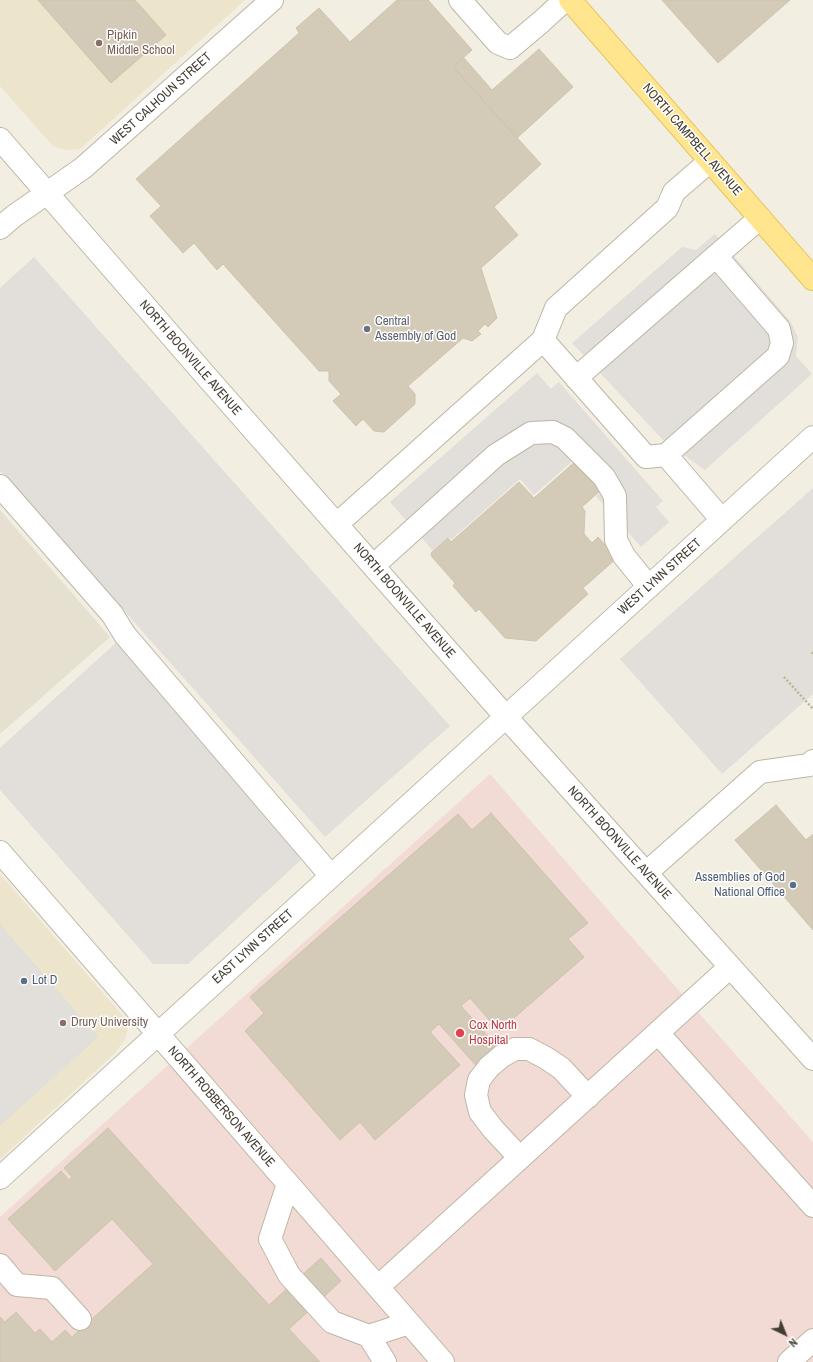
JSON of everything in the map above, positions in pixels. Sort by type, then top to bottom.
[{"type":"main road","name":"NORTH CAMPBELL AVENUE","points":[[570,0],[813,279]]},
{"type":"street","name":"WEST CALHOUN STREET","points":[[0,228],[14,216],[87,165],[272,0]]},
{"type":"street","points":[[460,0],[498,43],[510,48],[565,0]]},
{"type":"street","name":"NORTH BOONVILLE AVENUE","points":[[0,139],[506,717],[813,1059]]},
{"type":"street","points":[[337,524],[543,340],[556,308],[667,208],[674,192],[710,161]]},
{"type":"street","points":[[576,378],[760,218]]},
{"type":"street","points":[[543,340],[646,457],[666,455],[778,356],[782,343],[779,329],[716,256]]},
{"type":"street","points":[[373,566],[496,455],[531,432],[553,432],[565,438],[604,477],[615,496],[616,540],[624,556],[649,587]]},
{"type":"street","name":"WEST LYNN STREET","points":[[506,717],[813,437]]},
{"type":"street","points":[[666,455],[722,520]]},
{"type":"street","points":[[0,486],[112,614],[124,634],[331,876]]},
{"type":"street","name":"EAST LYNN STREET","points":[[0,1178],[506,717]]},
{"type":"street","points":[[646,873],[760,772],[809,765],[813,761]]},
{"type":"street","name":"NORTH ROBBERSON AVENUE","points":[[0,852],[443,1362]]},
{"type":"street","points":[[378,1287],[730,967]]},
{"type":"street","points":[[658,1033],[813,1206]]},
{"type":"street","points":[[520,1158],[493,1129],[480,1112],[476,1095],[479,1080],[489,1067],[502,1056],[515,1049],[529,1049],[561,1068],[588,1097]]},
{"type":"street","points":[[288,1184],[270,1240],[289,1275],[332,1322],[369,1336],[385,1362]]},
{"type":"street","points":[[0,1265],[17,1285],[52,1288],[80,1319]]},
{"type":"street","points":[[369,1336],[409,1323]]},
{"type":"street","points":[[788,1362],[813,1340]]},
{"type":"path","points":[[784,677],[813,709]]},
{"type":"shaded area","name":"Pipkin Middle School","points":[[0,0],[245,0],[80,149],[65,150],[53,146],[0,86]]},
{"type":"shaded area","points":[[715,234],[790,321],[798,337],[796,356],[812,374],[705,470],[663,440],[572,343],[682,247],[696,250]]},
{"type":"shaded area","points":[[34,257],[450,726],[325,837],[0,471],[0,288]]},
{"type":"shaded area","points":[[537,373],[551,389],[559,382],[663,501],[656,507],[669,522],[641,547],[596,496],[604,490],[576,458],[534,495],[520,479],[451,540],[449,537],[433,551],[390,502]]},
{"type":"shaded area","points":[[813,488],[813,694],[722,774],[620,659]]},
{"type":"shaded area","points":[[0,510],[110,637],[0,734]]},
{"type":"shaded area","points":[[119,640],[156,682],[302,859],[188,964],[153,964],[0,790],[0,748]]},
{"type":"shaded area","name":"Cox North Hospital","points":[[490,774],[813,1142],[813,1362],[0,1362],[0,1217]]},
{"type":"shaded area","name":"Drury University","points":[[0,874],[123,1016],[128,1029],[125,1039],[115,1053],[0,1159]]},
{"type":"shaded area","name":"Lot D","points":[[0,924],[98,1037],[0,1126]]},
{"type":"building","points":[[38,0],[135,0],[166,35],[111,83]]},
{"type":"building","name":"Central Assembly of God","points":[[397,0],[428,0],[472,50],[453,67],[541,164],[494,207],[518,235],[481,268],[497,318],[488,327],[485,324],[478,331],[481,334],[472,341],[463,338],[408,386],[415,394],[415,404],[384,432],[374,431],[363,419],[356,426],[333,401],[341,394],[329,381],[329,371],[319,371],[223,264],[217,270],[194,243],[183,253],[150,216],[161,206],[136,179],[299,33],[296,28],[319,8],[350,42]]},
{"type":"building","points":[[662,0],[790,0],[718,63]]},
{"type":"building","points":[[539,49],[573,87],[517,138],[453,67],[464,58],[492,90]]},
{"type":"building","points":[[577,460],[602,489],[582,507],[585,511],[584,534],[592,543],[598,537],[617,558],[583,588],[588,594],[536,641],[505,638],[479,609],[476,612],[453,586],[455,583],[432,557],[431,553],[448,538],[451,542],[519,482],[534,498]]},
{"type":"building","name":"Assemblies of God National Office","points":[[776,805],[806,840],[813,834],[813,930],[735,840]]},
{"type":"building","points":[[491,813],[588,923],[568,939],[584,957],[499,1031],[470,998],[461,1006],[501,1051],[480,1070],[439,1024],[430,1032],[460,1065],[375,1140],[360,1122],[340,1140],[245,1031],[264,1013],[250,997],[458,814],[472,830]]},
{"type":"building","points":[[108,1128],[269,1305],[321,1258],[341,1281],[289,1329],[320,1362],[0,1362],[0,1317],[5,1322],[16,1312],[35,1333],[40,1329],[52,1342],[65,1330],[72,1337],[153,1264],[112,1219],[55,1271],[8,1219],[61,1171],[69,1180],[72,1177],[64,1168]]},
{"type":"place","name":"Pipkin Middle School","points":[[99,43]]},
{"type":"place","name":"Central Assembly of God","points":[[367,329]]},
{"type":"place","name":"Assemblies of God National Office","points":[[793,885]]},
{"type":"place","name":"Lot D","points":[[24,981]]},
{"type":"place","name":"Drury University","points":[[63,1023]]},
{"type":"place","name":"Cox North Hospital","points":[[460,1033]]}]
